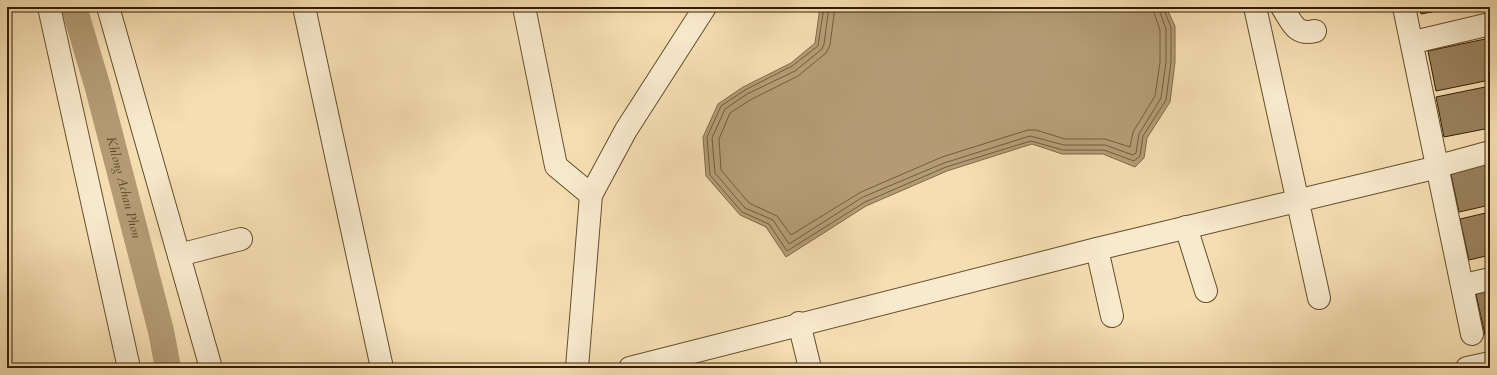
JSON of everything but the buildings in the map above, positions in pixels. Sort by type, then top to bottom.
[{"type":"street","points":[[49,7],[129,368]]},
{"type":"street","points":[[108,7],[211,368]]},
{"type":"street","points":[[304,7],[382,368]]},
{"type":"street","points":[[524,7],[556,166],[591,195]]},
{"type":"street","points":[[577,368],[591,195],[626,130],[705,7]]},
{"type":"street","points":[[1255,7],[1296,200],[1319,298]]},
{"type":"street","points":[[1282,7],[1298,30],[1306,33],[1315,31]]},
{"type":"street","points":[[1404,7],[1442,165],[1472,334]]},
{"type":"street","points":[[1418,41],[1490,24]]},
{"type":"street","points":[[630,368],[1097,249],[1490,152]]},
{"type":"street","points":[[1186,227],[1206,291]]},
{"type":"street","points":[[179,254],[241,239]]},
{"type":"street","points":[[1097,249],[1112,316]]},
{"type":"street","points":[[1469,284],[1490,279]]},
{"type":"street","points":[[800,324],[810,368]]},
{"type":"street","points":[[1468,368],[1490,363]]},
{"type":"water","points":[[820,7],[1166,7],[1175,26],[1175,62],[1170,102],[1147,138],[1144,158],[1135,167],[1103,154],[1062,154],[1032,144],[947,171],[866,206],[786,257],[766,227],[740,215],[706,176],[703,137],[718,104],[743,87],[791,63],[815,43]]},
{"type":"waterway","name":"Khlong Achan Phon","points":[[74,7],[98,88],[161,331],[168,368]]}]
